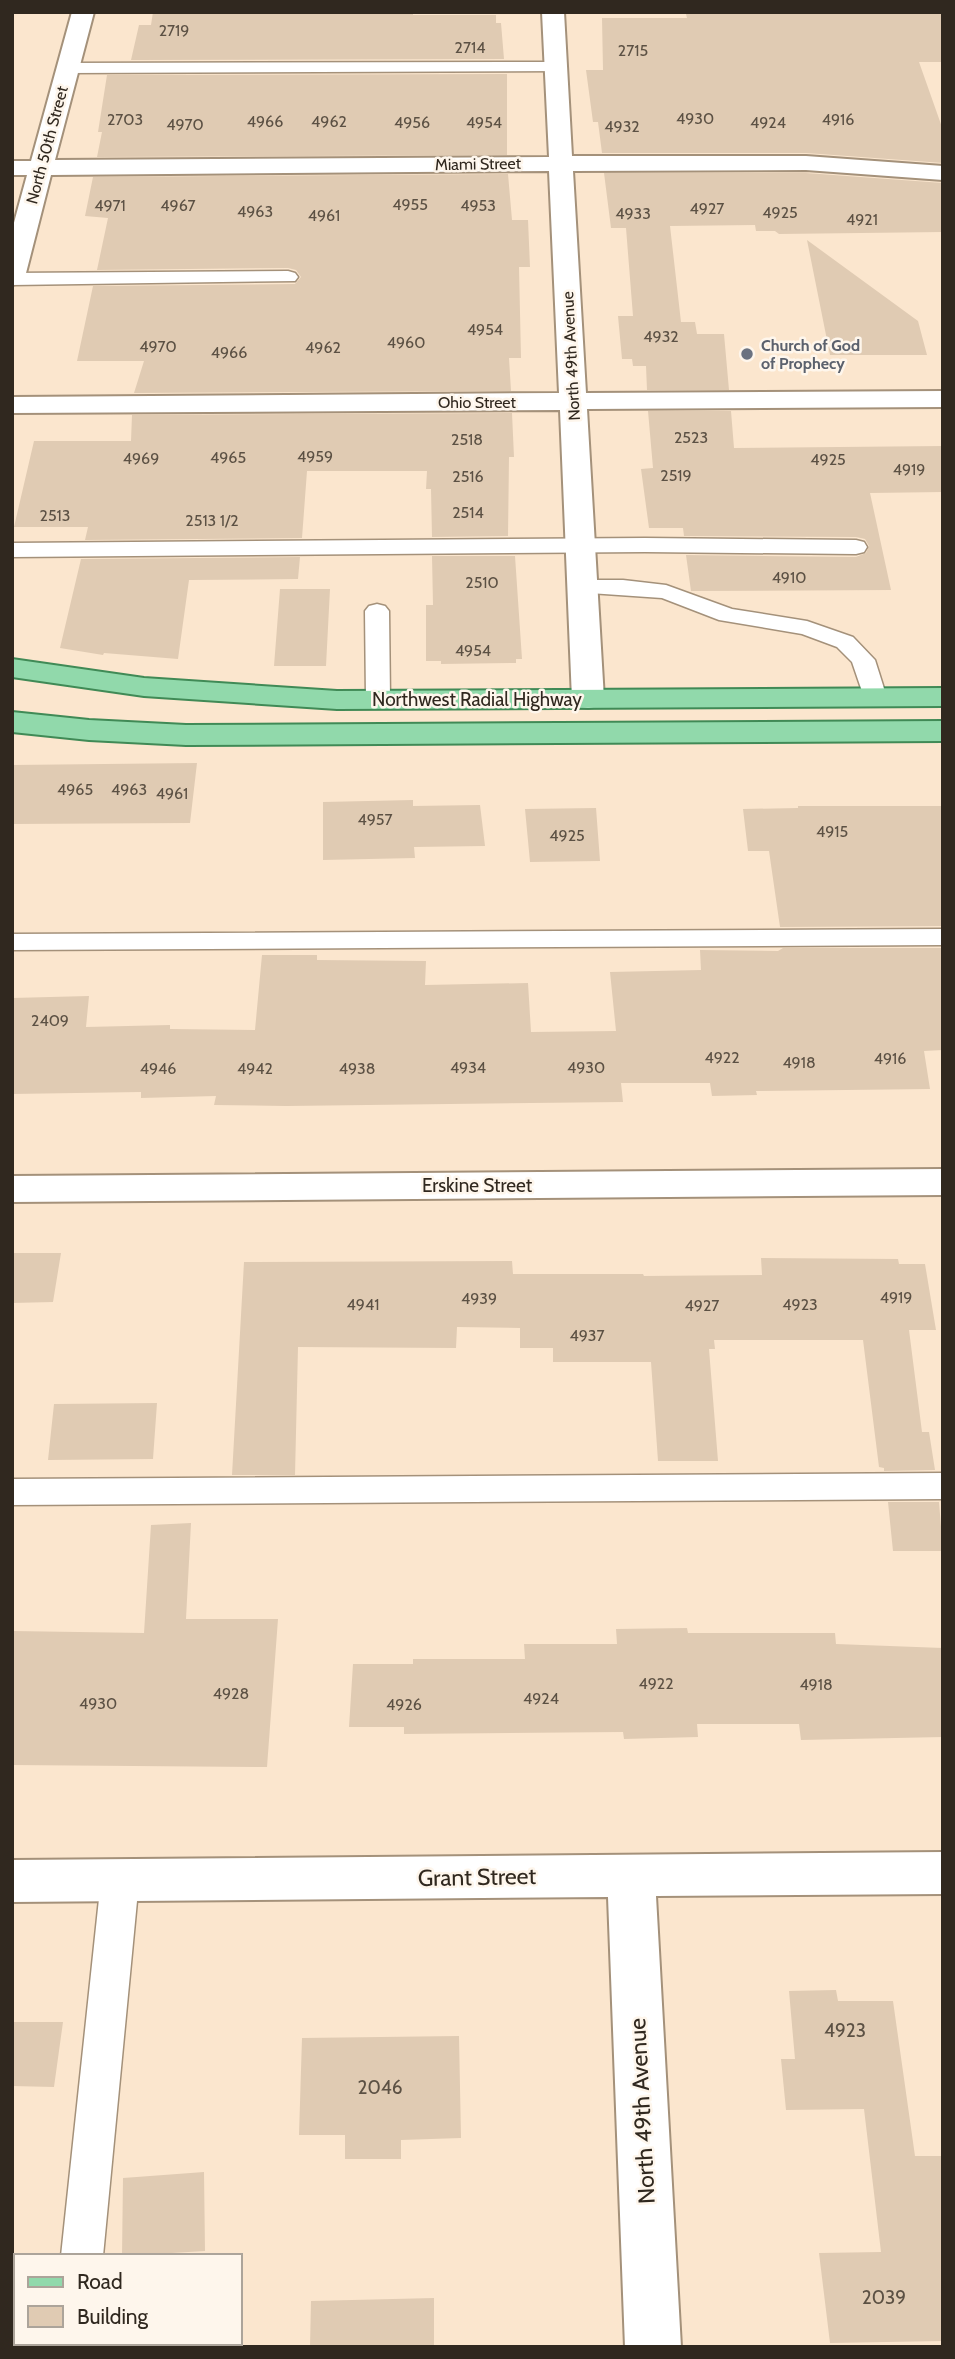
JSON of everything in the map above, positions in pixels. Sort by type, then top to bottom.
[{"type":"main road","name":"Northwest Radial Highway","points":[[12,668],[156,689],[337,700],[943,697]]},
{"type":"main road","name":"Northwest Radial Highway","points":[[12,722],[89,730],[187,735],[943,731]]},
{"type":"street","name":"North 50th Street","points":[[12,278],[83,12]]},
{"type":"street","name":"North 49th Avenue","points":[[553,12],[589,699]]},
{"type":"street","name":"Miami Street","points":[[12,168],[806,163],[943,173]]},
{"type":"street","name":"Ohio Street","points":[[12,405],[943,399]]},
{"type":"street","name":"Erskine Street","points":[[12,1189],[943,1182]]},
{"type":"street","name":"Grant Street","points":[[12,1881],[943,1873]]},
{"type":"street","name":"North 49th Avenue","points":[[631,1875],[653,2347]]},
{"type":"lane","points":[[67,68],[556,67]]},
{"type":"lane","points":[[12,278],[288,277]]},
{"type":"lane","points":[[583,587],[623,587],[670,578],[720,545]]},
{"type":"lane","points":[[12,550],[720,545],[856,547]]},
{"type":"lane","points":[[670,578],[727,615],[807,628],[845,642],[863,660],[875,698]]},
{"type":"lane","points":[[377,611],[378,699]]},
{"type":"lane","points":[[12,942],[943,937]]},
{"type":"lane","points":[[12,1492],[943,1486]]},
{"type":"lane","points":[[82,2254],[120,1880]]},
{"type":"building","points":[[153,12],[413,12],[413,15],[496,15],[496,23],[501,23],[504,59],[131,60],[139,25],[151,25]]},
{"type":"building","points":[[943,12],[943,62],[919,62],[943,130],[943,163],[806,153],[602,153],[598,122],[593,122],[586,70],[603,70],[602,18],[687,18],[686,14]]},
{"type":"building","points":[[507,74],[507,155],[97,157],[107,75]]},
{"type":"building","points":[[604,173],[806,173],[943,183],[943,232],[779,234],[775,231],[756,231],[755,225],[670,226],[681,322],[695,322],[697,334],[724,334],[729,390],[647,390],[646,366],[633,366],[632,359],[622,359],[618,316],[633,316],[626,228],[611,228]]},
{"type":"building","points":[[508,174],[512,220],[528,220],[530,267],[519,267],[521,358],[509,358],[511,391],[134,393],[144,361],[77,361],[93,286],[295,284],[301,277],[296,270],[288,268],[97,270],[108,218],[85,216],[93,177]]},
{"type":"building","points":[[807,240],[918,321],[927,355],[830,355]]},
{"type":"building","points":[[648,411],[731,411],[734,448],[943,446],[943,492],[870,493],[891,590],[691,591],[686,555],[856,557],[866,553],[869,546],[865,539],[856,537],[684,536],[683,528],[649,528],[641,469],[653,468]]},
{"type":"building","points":[[512,413],[514,457],[509,457],[508,536],[432,537],[431,489],[426,489],[427,471],[307,471],[302,538],[85,540],[88,527],[14,527],[34,441],[131,441],[132,415]]},
{"type":"building","points":[[432,556],[515,556],[522,659],[516,659],[516,663],[441,664],[441,661],[426,661],[426,605],[433,605]]},
{"type":"building","points":[[300,557],[298,579],[189,580],[178,659],[103,655],[60,648],[81,559]]},
{"type":"building","points":[[280,589],[330,589],[326,666],[274,666]]},
{"type":"building","points":[[197,763],[190,823],[12,824],[12,765]]},
{"type":"building","points":[[413,800],[413,806],[480,805],[485,846],[414,847],[415,858],[323,860],[323,802]]},
{"type":"building","points":[[798,806],[943,806],[943,926],[780,927],[769,851],[748,851],[743,809]]},
{"type":"building","points":[[596,808],[600,861],[530,862],[525,809]]},
{"type":"building","points":[[783,948],[943,948],[943,1050],[924,1051],[930,1089],[756,1091],[757,1095],[712,1096],[710,1083],[621,1083],[623,1102],[286,1106],[214,1105],[216,1096],[141,1098],[141,1092],[12,1094],[12,998],[89,996],[86,1027],[170,1025],[170,1029],[255,1030],[262,955],[317,955],[317,960],[426,961],[425,985],[528,983],[531,1032],[616,1031],[610,972],[701,970],[700,950],[778,951]]},
{"type":"building","points":[[12,1253],[61,1253],[53,1302],[12,1303]]},
{"type":"building","points":[[761,1258],[898,1259],[899,1264],[925,1264],[936,1330],[909,1330],[922,1432],[929,1432],[935,1470],[884,1471],[884,1468],[879,1467],[863,1340],[714,1340],[715,1349],[709,1349],[718,1461],[658,1461],[651,1362],[553,1362],[553,1348],[520,1348],[520,1328],[457,1327],[456,1348],[298,1347],[295,1475],[232,1475],[244,1262],[512,1261],[513,1274],[644,1276],[762,1275]]},
{"type":"building","points":[[157,1403],[153,1459],[48,1460],[54,1404]]},
{"type":"building","points":[[888,1502],[939,1502],[943,1551],[893,1551]]},
{"type":"building","points":[[191,1523],[186,1619],[278,1619],[267,1767],[12,1765],[12,1631],[144,1633],[151,1525]]},
{"type":"building","points":[[687,1628],[688,1633],[835,1633],[836,1644],[943,1648],[943,1737],[801,1740],[799,1724],[697,1724],[698,1737],[624,1739],[623,1732],[404,1734],[404,1727],[349,1727],[353,1664],[413,1664],[413,1659],[525,1659],[524,1644],[617,1644],[616,1629]]},
{"type":"building","points":[[836,1990],[838,2001],[893,2001],[915,2156],[943,2156],[943,2341],[830,2343],[819,2253],[881,2252],[864,2109],[786,2110],[781,2059],[795,2059],[789,1991]]},
{"type":"building","points":[[12,2022],[63,2022],[54,2087],[12,2086]]},
{"type":"building","points":[[459,2036],[461,2138],[401,2140],[401,2159],[345,2159],[345,2135],[299,2135],[302,2038]]},
{"type":"building","points":[[204,2172],[205,2251],[122,2254],[123,2178]]},
{"type":"building","points":[[434,2298],[434,2347],[310,2347],[311,2301]]},
{"type":"place","name":"Church of God of Prophecy","points":[[747,354]]}]
